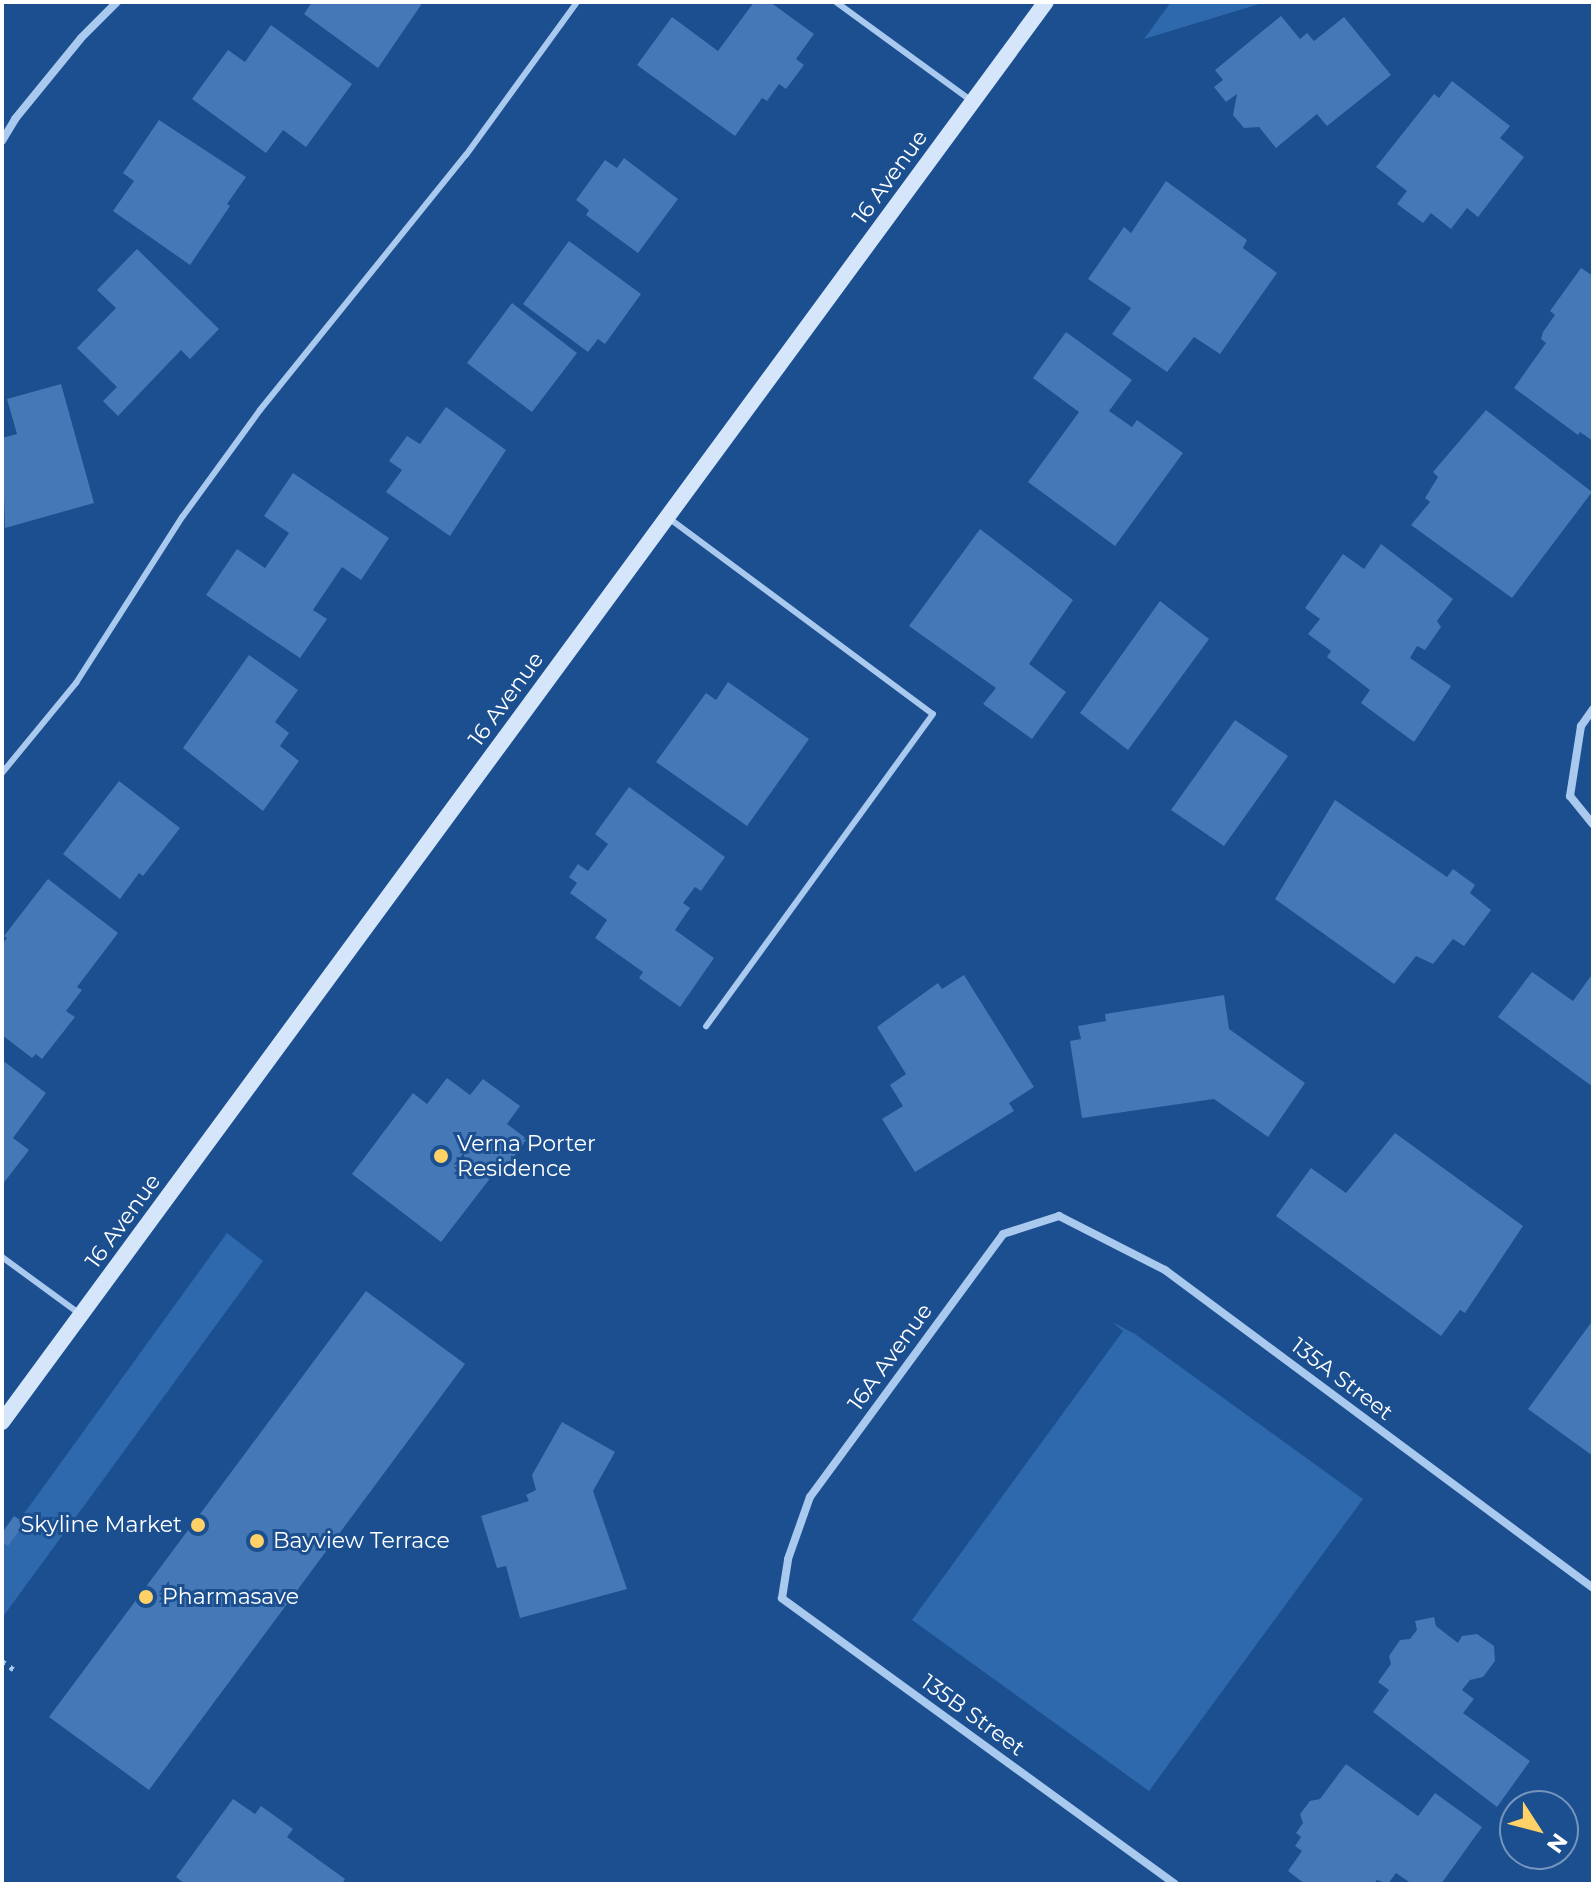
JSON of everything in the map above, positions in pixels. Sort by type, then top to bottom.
[{"type":"main road","name":"16 Avenue","points":[[2,1422],[1046,2]]},
{"type":"street","points":[[2,141],[15,119],[81,38],[117,2]]},
{"type":"street","points":[[1593,709],[1581,726],[1570,796],[1593,824]]},
{"type":"street","name":"16A Avenue","points":[[788,1559],[810,1497],[1003,1234],[1059,1216]]},
{"type":"street","name":"135A Street","points":[[1059,1216],[1165,1270],[1593,1588]]},
{"type":"street","name":"135B Street","points":[[788,1559],[782,1598],[1175,1884]]},
{"type":"lane","points":[[2,773],[76,683],[183,516],[260,410],[466,155],[577,2]]},
{"type":"lane","points":[[836,2],[973,102]]},
{"type":"lane","points":[[667,517],[933,714],[706,1026]]},
{"type":"lane","points":[[2,1257],[81,1315]]},
{"type":"path","points":[[2,1661],[16,1671]]},
{"type":"shaded area","points":[[1171,2],[1266,2],[1144,39]]},
{"type":"shaded area","points":[[227,1233],[263,1261],[2,1618],[2,1544]]},
{"type":"shaded area","points":[[1112,1322],[1135,1334],[1363,1499],[1149,1791],[912,1620],[1123,1331]]},
{"type":"building","points":[[312,2],[423,2],[378,68],[304,14]]},
{"type":"building","points":[[754,2],[770,2],[814,34],[796,59],[804,65],[786,89],[779,84],[767,101],[762,98],[735,136],[637,65],[672,17],[718,51]]},
{"type":"building","points":[[1281,16],[1300,39],[1307,33],[1314,41],[1344,17],[1391,75],[1327,126],[1317,114],[1276,148],[1259,127],[1244,128],[1233,115],[1237,94],[1226,102],[1214,87],[1223,80],[1215,70]]},
{"type":"building","points":[[271,25],[352,84],[306,147],[283,130],[266,153],[192,99],[228,50],[245,62]]},
{"type":"building","points":[[1452,81],[1510,126],[1500,138],[1524,157],[1478,217],[1467,208],[1451,229],[1431,213],[1423,223],[1397,204],[1407,191],[1376,167],[1434,94],[1439,98]]},
{"type":"building","points":[[159,120],[246,177],[190,265],[113,211],[134,181],[123,173]]},
{"type":"building","points":[[624,158],[678,199],[638,253],[586,215],[589,210],[576,200],[605,160],[617,168]]},
{"type":"building","points":[[1166,181],[1247,240],[1243,248],[1277,273],[1220,354],[1194,337],[1167,372],[1112,334],[1131,308],[1088,279],[1124,227],[1131,233]]},
{"type":"building","points":[[569,241],[641,294],[605,344],[598,339],[588,352],[523,304]]},
{"type":"building","points":[[137,249],[219,329],[190,359],[181,350],[118,416],[103,401],[117,387],[77,348],[116,308],[97,290]]},
{"type":"building","points":[[1581,268],[1593,276],[1593,441],[1580,432],[1578,435],[1514,388],[1546,343],[1541,339],[1543,332],[1555,315],[1550,311]]},
{"type":"building","points":[[512,303],[577,353],[532,412],[467,363]]},
{"type":"building","points":[[1066,332],[1132,380],[1109,411],[1132,427],[1137,420],[1183,453],[1115,546],[1028,482],[1079,412],[1033,378]]},
{"type":"building","points":[[61,384],[94,503],[5,528],[2,438],[17,434],[7,399]]},
{"type":"building","points":[[446,407],[506,450],[450,536],[386,492],[402,470],[389,461],[407,436],[420,444]]},
{"type":"building","points":[[1486,410],[1592,492],[1512,598],[1411,525],[1430,502],[1425,498],[1438,477],[1433,472]]},
{"type":"building","points":[[293,473],[389,538],[361,580],[342,567],[313,610],[327,619],[300,658],[206,595],[237,549],[265,568],[289,533],[264,516]]},
{"type":"building","points":[[980,529],[1073,600],[1029,664],[1066,692],[1032,739],[983,704],[996,688],[909,626]]},
{"type":"building","points":[[1381,544],[1453,599],[1437,621],[1441,627],[1425,650],[1417,646],[1410,658],[1451,686],[1414,742],[1361,703],[1370,690],[1327,657],[1331,651],[1308,634],[1320,619],[1305,608],[1343,554],[1364,569]]},
{"type":"building","points":[[1160,601],[1209,639],[1128,750],[1080,713]]},
{"type":"building","points":[[249,655],[298,690],[275,722],[289,733],[280,746],[299,761],[263,811],[183,748]]},
{"type":"building","points":[[728,682],[809,739],[747,826],[656,762],[706,693],[716,700]]},
{"type":"building","points":[[1235,720],[1288,756],[1224,846],[1171,810]]},
{"type":"building","points":[[119,781],[180,828],[143,876],[139,873],[120,899],[63,854]]},
{"type":"building","points":[[629,787],[725,857],[701,891],[695,887],[683,903],[690,908],[675,930],[714,958],[680,1007],[639,978],[643,972],[595,938],[607,920],[570,893],[577,883],[569,877],[578,864],[588,871],[608,844],[595,834]]},
{"type":"building","points":[[1335,800],[1447,877],[1453,869],[1475,885],[1470,893],[1491,910],[1464,946],[1453,939],[1433,964],[1416,956],[1394,984],[1275,899]]},
{"type":"building","points":[[48,879],[118,933],[77,987],[82,990],[66,1011],[75,1017],[42,1059],[36,1054],[32,1058],[2,1035],[2,944],[7,938],[4,936]]},
{"type":"building","points":[[1532,972],[1573,1001],[1593,973],[1593,1087],[1498,1017]]},
{"type":"building","points":[[964,975],[1034,1087],[1009,1103],[1014,1111],[915,1172],[882,1119],[903,1106],[890,1085],[906,1074],[877,1027],[938,983],[942,989]]},
{"type":"building","points":[[1224,995],[1229,1029],[1305,1083],[1268,1137],[1214,1099],[1082,1118],[1070,1041],[1081,1039],[1078,1026],[1106,1021],[1105,1014]]},
{"type":"building","points":[[2,1060],[46,1093],[13,1138],[29,1150],[2,1185]]},
{"type":"building","name":"Verna Porter Residence","points":[[447,1078],[470,1095],[483,1079],[520,1106],[507,1124],[527,1139],[500,1176],[495,1172],[441,1242],[352,1174],[413,1093],[427,1104]]},
{"type":"building","points":[[1395,1133],[1523,1226],[1465,1313],[1460,1310],[1441,1336],[1276,1216],[1311,1168],[1346,1193]]},
{"type":"building","name":"Bayview Terrace","points":[[366,1291],[465,1364],[149,1790],[49,1717]]},
{"type":"building","points":[[1593,1320],[1593,1456],[1528,1409]]},
{"type":"building","points":[[562,1422],[615,1452],[593,1491],[627,1589],[520,1618],[506,1566],[497,1568],[481,1516],[529,1501],[526,1495],[536,1490],[532,1475]]},
{"type":"building","points":[[14,1516],[25,1523],[8,1546],[2,1542],[2,1533]]},
{"type":"building","points":[[1434,1617],[1436,1626],[1458,1643],[1462,1636],[1477,1634],[1494,1646],[1495,1661],[1483,1677],[1470,1680],[1462,1690],[1474,1699],[1463,1713],[1530,1761],[1509,1790],[1499,1790],[1497,1807],[1373,1712],[1389,1690],[1378,1682],[1391,1664],[1389,1656],[1400,1640],[1410,1639],[1417,1630],[1415,1621]]},
{"type":"building","points":[[1346,1764],[1418,1816],[1435,1793],[1482,1827],[1441,1884],[1412,1884],[1396,1873],[1388,1884],[1377,1880],[1374,1884],[1305,1884],[1288,1871],[1302,1851],[1295,1846],[1301,1837],[1296,1833],[1303,1823],[1300,1814],[1310,1801],[1320,1799]]},
{"type":"building","points":[[233,1799],[255,1814],[261,1806],[293,1829],[287,1837],[345,1879],[342,1884],[185,1884],[176,1877]]},
{"type":"place","name":"Verna Porter Residence","points":[[441,1156]]},
{"type":"place","name":"Skyline Market","points":[[198,1525]]},
{"type":"place","name":"Bayview Terrace","points":[[257,1541]]},
{"type":"place","name":"Pharmasave","points":[[146,1597]]}]
